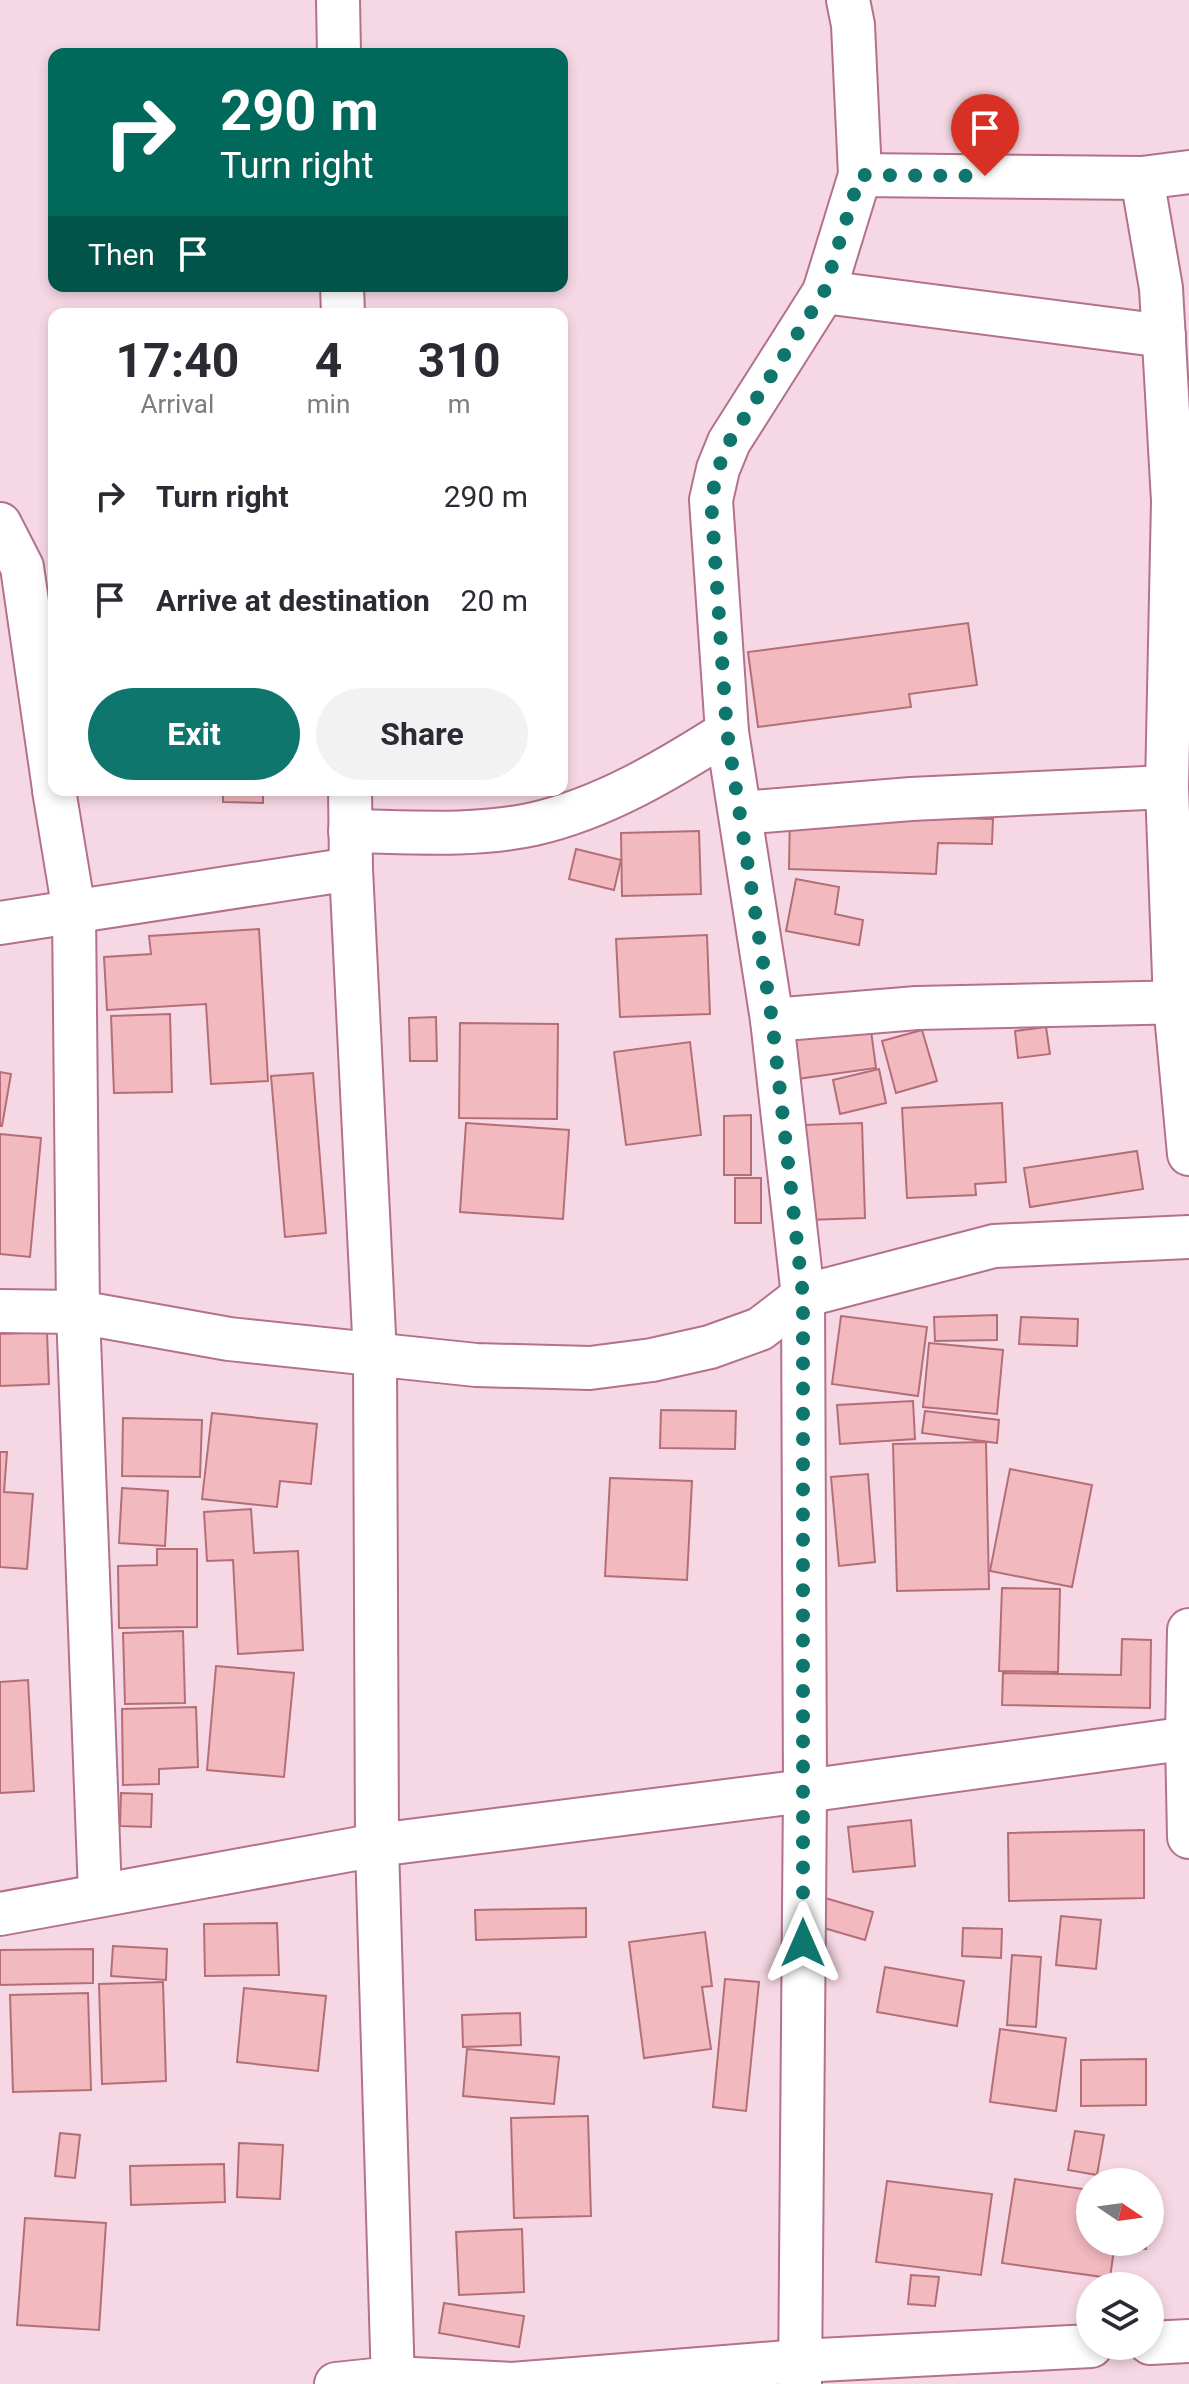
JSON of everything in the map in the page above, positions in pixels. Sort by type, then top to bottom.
[{"type":"street","points":[[338,0],[339,48]]},
{"type":"street","points":[[800,2373],[805,1791],[803,1296],[772,1020],[727,732],[711,500],[718,469],[729,442],[824,292],[860,175],[853,25],[848,0]]},
{"type":"street","points":[[860,175],[1142,178],[1189,172]]},
{"type":"street","points":[[1142,178],[1161,288],[1181,489],[1169,632],[1189,1154]]},
{"type":"street","points":[[824,292],[1164,336]]},
{"type":"street","points":[[0,524],[22,567],[48,748]]},
{"type":"street","points":[[0,923],[74,911],[350,850],[457,832],[532,824],[591,807],[681,761],[727,732]]},
{"type":"street","points":[[741,813],[911,799],[1175,769]]},
{"type":"street","points":[[55,796],[74,911],[78,1312],[100,1894]]},
{"type":"street","points":[[350,796],[350,850],[375,1355],[377,1845],[393,2381]]},
{"type":"street","points":[[772,1020],[917,1008],[1182,1002]]},
{"type":"street","points":[[0,1311],[78,1312],[229,1339],[476,1365],[590,1368],[652,1360],[710,1347],[760,1329],[803,1296],[994,1246],[1189,1237]]},
{"type":"street","points":[[1189,1630],[1189,1837]]},
{"type":"street","points":[[0,1914],[377,1845],[805,1791],[1188,1738]]},
{"type":"street","points":[[1164,2342],[1189,2341]]},
{"type":"street","points":[[336,2384],[393,2381],[512,2384],[800,2373],[1076,2347]]},
{"type":"building","points":[[968,623],[977,685],[909,694],[911,707],[758,727],[748,652]]},
{"type":"building","points":[[223,796],[263,796],[263,803],[223,802]]},
{"type":"building","points":[[790,813],[993,819],[992,844],[938,843],[936,874],[789,869]]},
{"type":"building","points":[[699,831],[701,894],[622,896],[621,833]]},
{"type":"building","points":[[576,849],[621,860],[614,890],[569,879]]},
{"type":"building","points":[[796,879],[839,887],[835,914],[863,920],[859,945],[786,931]]},
{"type":"building","points":[[259,929],[268,1081],[211,1084],[206,1004],[107,1010],[104,957],[151,954],[149,936]]},
{"type":"building","points":[[707,935],[710,1014],[620,1017],[616,939]]},
{"type":"building","points":[[170,1014],[172,1092],[114,1093],[111,1016]]},
{"type":"building","points":[[436,1017],[437,1061],[410,1061],[409,1018]]},
{"type":"building","points":[[460,1023],[558,1024],[557,1119],[459,1118]]},
{"type":"building","points":[[870,1023],[876,1068],[797,1079],[791,1033]]},
{"type":"building","points":[[1046,1027],[1050,1054],[1018,1058],[1015,1031]]},
{"type":"building","points":[[922,1030],[937,1081],[896,1093],[882,1041]]},
{"type":"building","points":[[690,1042],[701,1135],[626,1145],[614,1052]]},
{"type":"building","points":[[879,1069],[886,1103],[840,1114],[833,1080]]},
{"type":"building","points":[[0,1072],[11,1074],[2,1126],[0,1126]]},
{"type":"building","points":[[313,1073],[326,1233],[285,1237],[271,1076]]},
{"type":"building","points":[[1002,1103],[1006,1182],[975,1184],[976,1195],[907,1198],[902,1108]]},
{"type":"building","points":[[751,1115],[751,1175],[724,1175],[724,1116]]},
{"type":"building","points":[[466,1123],[569,1130],[563,1219],[460,1212]]},
{"type":"building","points":[[862,1123],[865,1218],[807,1220],[804,1125]]},
{"type":"building","points":[[0,1134],[41,1138],[30,1257],[0,1254]]},
{"type":"building","points":[[1137,1151],[1143,1189],[1030,1207],[1024,1168]]},
{"type":"building","points":[[735,1178],[761,1178],[761,1223],[735,1223]]},
{"type":"building","points":[[997,1315],[997,1340],[935,1341],[934,1317]]},
{"type":"building","points":[[841,1316],[927,1327],[918,1396],[832,1384]]},
{"type":"building","points":[[1021,1317],[1078,1319],[1077,1346],[1019,1344]]},
{"type":"building","points":[[47,1332],[49,1384],[0,1386],[0,1334]]},
{"type":"building","points":[[929,1343],[1003,1350],[997,1414],[923,1407]]},
{"type":"building","points":[[913,1401],[915,1439],[840,1444],[837,1405]]},
{"type":"building","points":[[661,1410],[736,1411],[735,1449],[660,1448]]},
{"type":"building","points":[[925,1411],[999,1420],[997,1443],[922,1433]]},
{"type":"building","points":[[212,1413],[317,1424],[311,1484],[280,1481],[277,1507],[202,1499]]},
{"type":"building","points":[[123,1418],[202,1420],[200,1477],[122,1476]]},
{"type":"building","points":[[986,1442],[989,1589],[897,1591],[893,1444]]},
{"type":"building","points":[[0,1452],[7,1452],[4,1492],[33,1494],[27,1569],[0,1567]]},
{"type":"building","points":[[1010,1469],[1092,1485],[1072,1587],[990,1571]]},
{"type":"building","points":[[868,1474],[875,1562],[839,1566],[831,1477]]},
{"type":"building","points":[[610,1478],[692,1481],[687,1580],[605,1576]]},
{"type":"building","points":[[122,1488],[168,1491],[165,1546],[119,1543]]},
{"type":"building","points":[[251,1509],[254,1553],[298,1551],[303,1650],[238,1654],[233,1560],[207,1561],[204,1512]]},
{"type":"building","points":[[157,1549],[197,1549],[197,1627],[119,1628],[118,1566],[157,1565]]},
{"type":"building","points":[[1002,1588],[1060,1589],[1058,1672],[999,1671]]},
{"type":"building","points":[[183,1631],[185,1703],[125,1704],[123,1633]]},
{"type":"building","points":[[1122,1639],[1151,1640],[1150,1708],[1002,1705],[1003,1673],[1121,1675]]},
{"type":"building","points":[[216,1666],[294,1673],[284,1777],[207,1770]]},
{"type":"building","points":[[28,1680],[34,1791],[0,1793],[0,1682]]},
{"type":"building","points":[[196,1707],[198,1767],[159,1769],[159,1784],[123,1785],[122,1709]]},
{"type":"building","points":[[121,1793],[152,1794],[151,1827],[120,1826]]},
{"type":"building","points":[[911,1820],[915,1866],[853,1872],[848,1827]]},
{"type":"building","points":[[1144,1830],[1144,1898],[1009,1901],[1008,1833]]},
{"type":"building","points":[[825,1898],[873,1912],[865,1940],[817,1926]]},
{"type":"building","points":[[586,1908],[586,1937],[476,1940],[475,1910]]},
{"type":"building","points":[[1061,1916],[1101,1920],[1096,1969],[1056,1965]]},
{"type":"building","points":[[277,1923],[279,1975],[205,1976],[204,1924]]},
{"type":"building","points":[[963,1928],[1002,1929],[1001,1958],[962,1956]]},
{"type":"building","points":[[705,1932],[712,1986],[702,1987],[711,2049],[644,2058],[629,1942]]},
{"type":"building","points":[[113,1946],[167,1949],[166,1980],[111,1976]]},
{"type":"building","points":[[93,1949],[93,1983],[0,1985],[0,1950]]},
{"type":"building","points":[[1012,1955],[1041,1957],[1036,2027],[1007,2025]]},
{"type":"building","points":[[885,1967],[964,1981],[957,2026],[877,2012]]},
{"type":"building","points":[[725,1979],[759,1982],[746,2111],[713,2107]]},
{"type":"building","points":[[163,1982],[166,2081],[102,2084],[99,1984]]},
{"type":"building","points":[[244,1988],[326,1996],[318,2071],[237,2062]]},
{"type":"building","points":[[88,1993],[91,2090],[13,2092],[10,1995]]},
{"type":"building","points":[[520,2013],[521,2045],[463,2047],[462,2015]]},
{"type":"building","points":[[1000,2029],[1066,2038],[1056,2111],[990,2102]]},
{"type":"building","points":[[467,2049],[559,2057],[554,2104],[463,2096]]},
{"type":"building","points":[[1146,2059],[1146,2105],[1081,2106],[1081,2060]]},
{"type":"building","points":[[588,2116],[591,2216],[514,2218],[511,2118]]},
{"type":"building","points":[[1075,2131],[1104,2135],[1098,2168],[1068,2170]]},
{"type":"building","points":[[60,2133],[80,2135],[75,2178],[55,2176]]},
{"type":"building","points":[[239,2143],[283,2145],[280,2199],[237,2197]]},
{"type":"building","points":[[224,2164],[225,2202],[131,2205],[130,2166]]},
{"type":"building","points":[[1015,2179],[1076,2188],[1076,2256],[1113,2256],[1111,2272],[1076,2273],[1002,2263]]},
{"type":"building","points":[[887,2181],[992,2194],[981,2275],[876,2262]]},
{"type":"building","points":[[25,2218],[106,2223],[99,2330],[17,2325]]},
{"type":"building","points":[[522,2229],[524,2292],[459,2295],[456,2232]]},
{"type":"building","points":[[911,2275],[939,2277],[935,2306],[908,2304]]},
{"type":"building","points":[[444,2303],[524,2316],[519,2347],[439,2333]]},
{"type":"route","points":[[803,1943],[803,1296],[772,1020],[727,732],[711,500],[718,469],[729,442],[824,292],[860,175],[985,176]]}]
